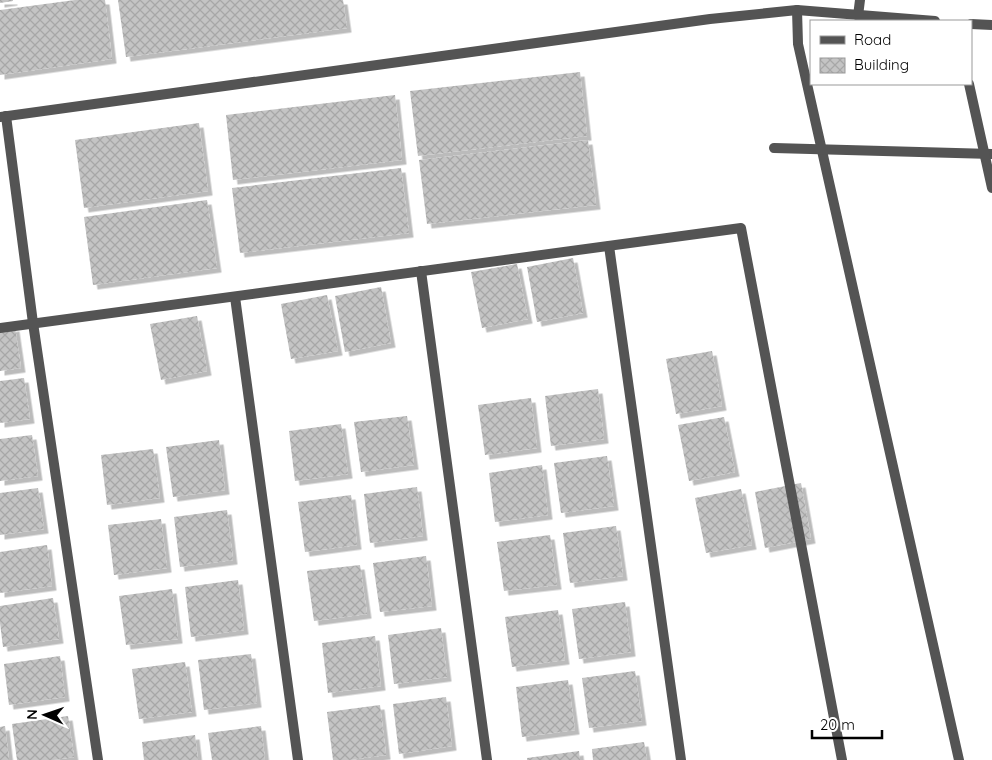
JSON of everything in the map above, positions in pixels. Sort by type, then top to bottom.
[{"type":"street","points":[[858,16],[860,0]]},
{"type":"street","points":[[797,10],[798,44],[959,760]]},
{"type":"street","points":[[98,760],[3,117],[690,21],[797,10],[920,20]]},
{"type":"street","points":[[972,24],[992,25]]},
{"type":"street","points":[[968,85],[988,154],[992,188]]},
{"type":"street","points":[[774,148],[988,154]]},
{"type":"street","points":[[0,328],[741,228],[842,760]]},
{"type":"street","points":[[608,246],[681,760]]},
{"type":"street","points":[[421,272],[487,760]]},
{"type":"street","points":[[235,296],[298,760]]},
{"type":"building","points":[[0,0],[13,0],[13,1],[0,3]]},
{"type":"building","points":[[75,0],[105,0],[112,59],[0,75],[0,10]]},
{"type":"building","points":[[118,0],[343,0],[347,28],[126,57]]},
{"type":"building","points":[[580,72],[587,136],[418,156],[410,91]]},
{"type":"building","points":[[395,95],[402,160],[233,180],[226,115]]},
{"type":"building","points":[[199,123],[208,191],[84,208],[75,140]]},
{"type":"building","points":[[588,140],[596,205],[427,224],[419,160]]},
{"type":"building","points":[[401,168],[409,233],[240,253],[232,188]]},
{"type":"building","points":[[207,200],[217,268],[93,285],[84,217]]},
{"type":"building","points":[[573,258],[583,313],[537,322],[527,267]]},
{"type":"building","points":[[517,264],[528,319],[482,328],[471,272]]},
{"type":"building","points":[[381,287],[391,343],[345,352],[335,296]]},
{"type":"building","points":[[327,295],[338,351],[291,359],[281,304]]},
{"type":"building","points":[[197,316],[207,371],[161,380],[150,324]]},
{"type":"building","points":[[15,327],[21,368],[0,371],[0,329]]},
{"type":"building","points":[[712,351],[722,406],[676,414],[666,359]]},
{"type":"building","points":[[24,378],[30,419],[0,423],[0,381]]},
{"type":"building","points":[[598,389],[604,439],[551,446],[545,396]]},
{"type":"building","points":[[531,398],[537,448],[485,455],[478,405]]},
{"type":"building","points":[[407,416],[414,465],[361,472],[354,422]]},
{"type":"building","points":[[724,417],[735,472],[689,481],[678,425]]},
{"type":"building","points":[[341,424],[348,474],[295,481],[289,431]]},
{"type":"building","points":[[32,435],[38,476],[0,481],[0,439]]},
{"type":"building","points":[[219,440],[225,490],[173,497],[166,447]]},
{"type":"building","points":[[153,449],[160,498],[107,505],[101,455]]},
{"type":"building","points":[[607,456],[614,506],[561,513],[554,463]]},
{"type":"building","points":[[542,465],[548,515],[495,522],[489,473]]},
{"type":"building","points":[[801,483],[811,539],[765,548],[755,492]]},
{"type":"building","points":[[417,487],[423,536],[370,543],[364,494]]},
{"type":"building","points":[[38,488],[44,529],[0,535],[0,493]]},
{"type":"building","points":[[741,489],[752,545],[706,553],[695,498]]},
{"type":"building","points":[[351,495],[357,545],[305,552],[298,502]]},
{"type":"building","points":[[227,510],[233,560],[180,567],[174,517]]},
{"type":"building","points":[[161,519],[167,568],[114,575],[108,525]]},
{"type":"building","points":[[616,526],[623,576],[570,583],[563,533]]},
{"type":"building","points":[[550,535],[557,585],[504,591],[497,542]]},
{"type":"building","points":[[47,545],[52,586],[0,593],[0,552]]},
{"type":"building","points":[[426,556],[432,606],[380,612],[373,563]]},
{"type":"building","points":[[360,565],[367,614],[314,621],[307,571]]},
{"type":"building","points":[[238,580],[244,630],[191,637],[185,587]]},
{"type":"building","points":[[172,589],[178,639],[126,645],[119,596]]},
{"type":"building","points":[[53,598],[59,639],[3,647],[0,606]]},
{"type":"building","points":[[625,602],[631,652],[579,659],[572,609]]},
{"type":"building","points":[[558,610],[565,660],[512,667],[505,617]]},
{"type":"building","points":[[441,628],[447,677],[394,684],[388,635]]},
{"type":"building","points":[[375,636],[381,686],[328,693],[322,643]]},
{"type":"building","points":[[251,654],[257,703],[204,710],[198,660]]},
{"type":"building","points":[[60,656],[65,697],[9,705],[4,664]]},
{"type":"building","points":[[185,662],[192,712],[139,719],[132,669]]},
{"type":"building","points":[[635,671],[642,721],[589,728],[582,678]]},
{"type":"building","points":[[568,680],[575,730],[522,737],[516,687]]},
{"type":"building","points":[[446,697],[452,746],[399,754],[393,704]]},
{"type":"building","points":[[380,705],[386,755],[349,760],[333,760],[327,712]]},
{"type":"building","points":[[68,716],[74,757],[53,760],[17,760],[12,724]]},
{"type":"building","points":[[5,726],[9,760],[0,760],[0,727]]},
{"type":"building","points":[[261,726],[265,760],[212,760],[208,733]]},
{"type":"building","points":[[195,735],[198,760],[144,760],[142,742]]},
{"type":"building","points":[[644,742],[647,760],[593,760],[592,749]]},
{"type":"building","points":[[579,751],[580,760],[527,760],[527,758]]}]
